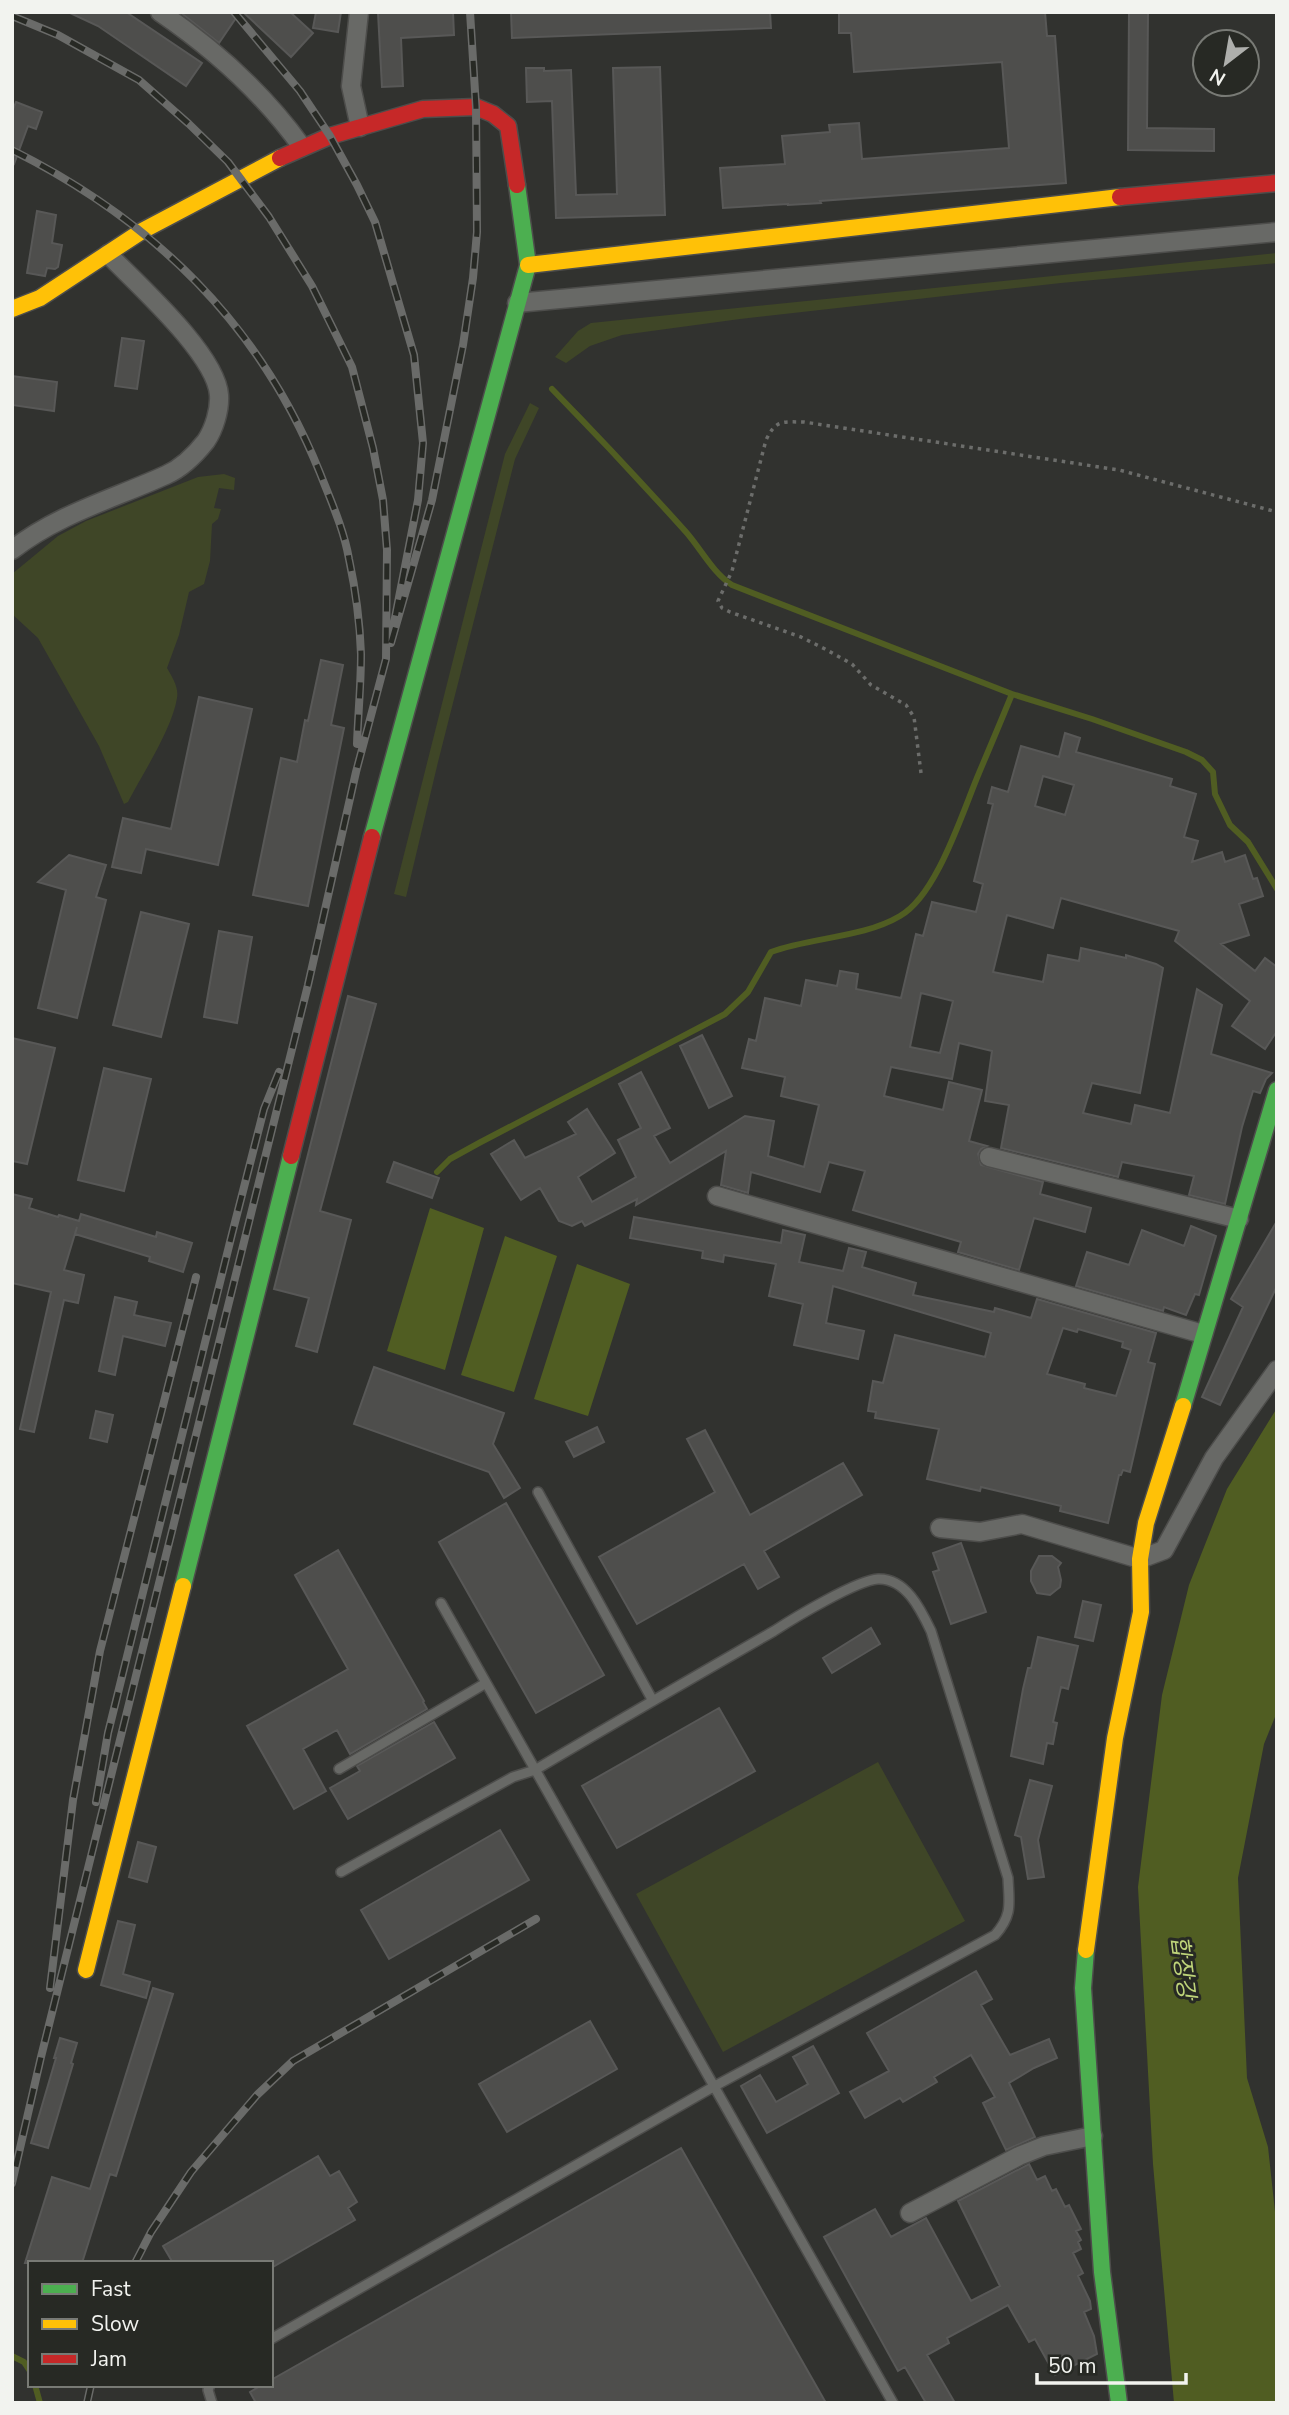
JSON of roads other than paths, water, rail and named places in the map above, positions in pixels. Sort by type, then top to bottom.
[{"type":"street","points":[[160,12],[240,76],[283,120],[302,147]]},
{"type":"street","points":[[359,12],[351,86],[360,127]]},
{"type":"street","points":[[12,309],[40,298],[142,231],[302,147],[423,109],[476,107],[493,114],[508,126],[528,265],[380,804],[86,1970]]},
{"type":"street","points":[[528,265],[1057,203],[1277,183]]},
{"type":"street","points":[[517,303],[1277,232]]},
{"type":"street","points":[[12,550],[73,512],[177,469],[198,451],[210,435],[216,418],[219,394],[210,368],[175,323],[108,254]]},
{"type":"street","points":[[1119,2403],[1102,2272],[1083,1988],[1085,1964],[1115,1738],[1141,1612],[1140,1559],[1146,1523],[1171,1450],[1277,1090]]},
{"type":"street","points":[[989,1157],[1239,1219]]},
{"type":"street","points":[[718,1196],[1203,1334]]},
{"type":"street","points":[[940,1528],[980,1532],[1022,1524],[1140,1559],[1164,1550],[1214,1458],[1277,1370]]},
{"type":"street","points":[[910,2213],[1019,2156],[1044,2146],[1093,2136]]},
{"type":"lane","points":[[538,1492],[653,1701]]},
{"type":"lane","points":[[273,2338],[713,2087],[995,1935],[1009,1915],[1008,1878],[932,1631],[920,1608],[907,1592],[895,1583],[879,1579],[864,1581],[801,1615],[535,1770],[513,1777],[341,1872]]},
{"type":"lane","points":[[441,1603],[893,2403]]},
{"type":"lane","points":[[339,1769],[486,1684]]},
{"type":"water","points":[[430,1208],[484,1228],[445,1370],[387,1351]]},
{"type":"water","points":[[505,1236],[557,1256],[514,1392],[461,1375]]},
{"type":"water","points":[[577,1264],[630,1284],[588,1416],[534,1399]]},
{"type":"water","name":"합장강","points":[[1277,1408],[1277,1712],[1264,1744],[1238,1878],[1247,2078],[1268,2147],[1277,2230],[1277,2403],[1174,2403],[1153,2164],[1138,1887],[1162,1695],[1189,1585],[1227,1489]]},
{"type":"waterway","points":[[552,389],[732,585],[1012,694],[1092,719],[1202,760],[1213,772],[1215,794],[1230,825],[1248,842],[1277,889]]},
{"type":"waterway","points":[[437,1172],[450,1159],[479,1143],[725,1014],[748,992],[771,952],[870,929],[900,916],[926,890],[937,872],[1012,694]]},
{"type":"waterway","points":[[12,2356],[24,2362],[28,2368]]},
{"type":"waterway","points":[[36,2387],[40,2403]]},
{"type":"railway","points":[[234,12],[300,91],[330,136],[357,185],[375,222],[414,355],[423,443],[418,500],[393,628]]},
{"type":"railway","points":[[391,643],[432,500],[463,345],[473,278],[477,232],[476,107],[470,12]]},
{"type":"railway","points":[[12,16],[58,35],[139,80],[228,162],[269,217],[312,286],[352,367],[383,500],[387,550],[386,659],[356,772],[308,985],[12,2183]]},
{"type":"railway","points":[[12,150],[64,178],[112,209],[156,244],[197,282],[234,324],[267,370],[295,419],[320,473],[344,537],[351,570],[361,654],[357,744]]},
{"type":"railway","points":[[96,1802],[108,1733],[232,1234],[264,1109],[279,1072]]},
{"type":"railway","points":[[50,1988],[73,1800],[100,1651],[196,1277]]},
{"type":"railway","points":[[136,2261],[151,2232],[191,2172],[257,2095],[293,2061],[536,1919]]},
{"type":"railway","points":[[87,2403],[91,2387]]}]
